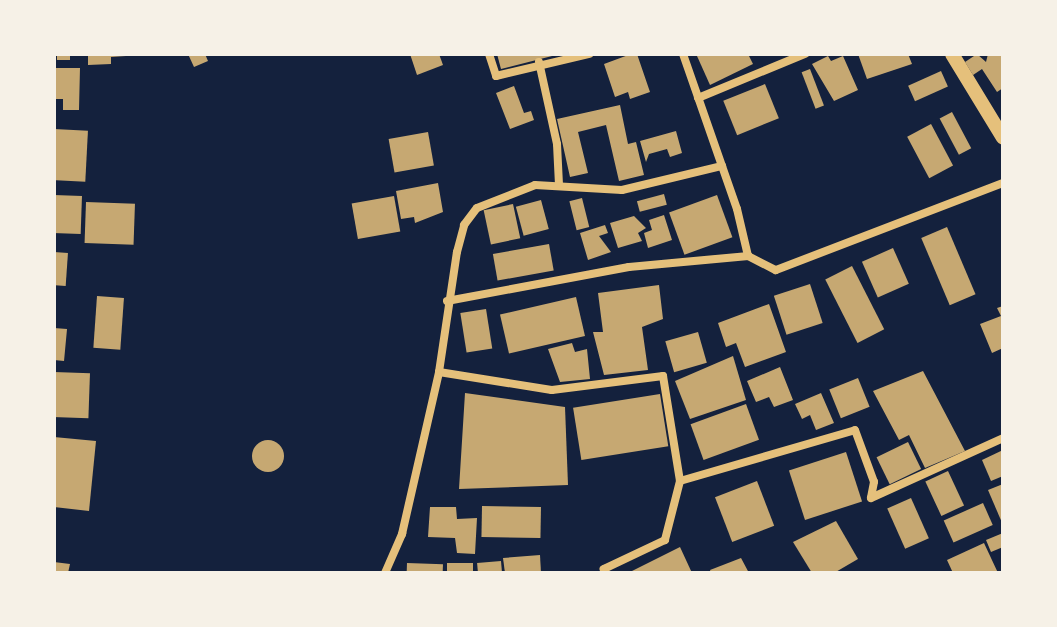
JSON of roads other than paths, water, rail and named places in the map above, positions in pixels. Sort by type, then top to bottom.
[{"type":"street","points":[[489,54],[496,76],[539,62],[557,64],[589,54]]},
{"type":"street","points":[[683,54],[722,166],[748,256]]},
{"type":"street","points":[[698,98],[805,54]]},
{"type":"street","points":[[953,54],[1003,138]]},
{"type":"street","points":[[539,62],[557,144],[559,185]]},
{"type":"street","points":[[385,573],[402,534],[439,372],[447,301],[464,225],[477,208],[535,185],[622,190],[722,166]]},
{"type":"street","points":[[447,301],[629,267],[748,256],[776,270],[1003,183]]},
{"type":"street","points":[[439,372],[552,390],[663,376],[680,481],[665,540],[604,569],[606,573]]},
{"type":"street","points":[[680,481],[855,430],[874,482],[871,498],[1003,438]]}]
